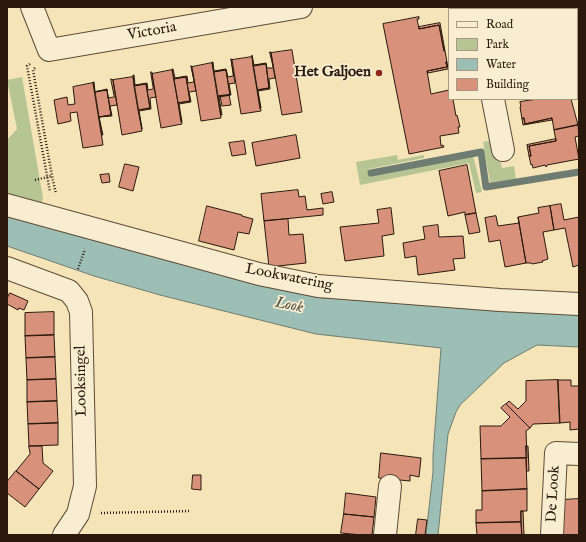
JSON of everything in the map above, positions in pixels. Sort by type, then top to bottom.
[{"type":"street","points":[[32,7],[49,50]]},
{"type":"street","name":"Victoria","points":[[49,50],[301,7]]},
{"type":"street","points":[[493,100],[503,150]]},
{"type":"street","name":"Lookwatering","points":[[7,205],[259,274],[318,286],[500,300],[579,304]]},
{"type":"street","name":"Looksingel","points":[[7,268],[69,291],[81,312],[85,486],[78,514],[64,535]]},
{"type":"street","name":"De Look","points":[[552,535],[556,453],[579,454]]},
{"type":"street","points":[[385,535],[390,486]]},
{"type":"path","points":[[49,50],[51,56],[33,70],[58,219],[47,178],[27,66],[49,50]]},
{"type":"path","points":[[35,180],[52,176]]},
{"type":"path","points":[[78,272],[85,246]]},
{"type":"path","points":[[78,514],[191,511]]},
{"type":"green space","points":[[22,77],[43,198],[41,204],[7,198],[7,140],[17,129],[7,80]]},
{"type":"green space","points":[[496,139],[502,168],[514,166],[516,179],[490,183],[483,142]]},
{"type":"green space","points":[[397,155],[398,160],[424,155],[424,158],[369,169],[369,175],[473,155],[482,192],[476,193],[469,163],[360,185],[356,162]]},
{"type":"water","name":"Look","points":[[7,214],[263,285],[322,298],[579,315],[579,347],[537,345],[504,363],[460,405],[448,434],[438,535],[426,535],[433,472],[441,348],[316,334],[160,295],[94,276],[7,246]]},
{"type":"building","points":[[531,7],[551,7],[551,8]]},
{"type":"building","points":[[419,17],[419,19],[417,19],[419,29],[439,25],[447,67],[427,71],[431,94],[448,90],[448,100],[453,100],[460,127],[458,127],[459,133],[440,136],[441,146],[443,145],[444,147],[409,154],[383,24]]},
{"type":"building","points":[[440,23],[445,51],[439,25],[419,29],[419,27]]},
{"type":"building","points":[[292,50],[302,112],[282,115],[271,53]]},
{"type":"building","points":[[270,52],[275,78],[269,79],[270,89],[258,91],[260,109],[257,90],[269,88],[266,64],[253,66],[252,55],[254,65],[266,63],[267,68],[273,68]]},
{"type":"building","points":[[252,57],[261,111],[241,114],[232,60]]},
{"type":"building","points":[[231,59],[235,83],[229,84],[231,95],[219,97],[221,115],[218,96],[230,95],[226,70],[214,72],[212,62],[214,71],[226,69],[228,77],[233,76]]},
{"type":"building","points":[[446,62],[448,69],[428,73],[427,71],[447,67]]},
{"type":"building","points":[[212,63],[221,118],[201,121],[192,67]]},
{"type":"building","points":[[266,64],[269,88],[257,90],[253,66]]},
{"type":"building","points":[[191,66],[196,91],[189,92],[191,102],[179,104],[181,122],[178,103],[190,101],[186,77],[174,79],[172,69],[175,78],[187,76],[188,83],[194,82]]},
{"type":"building","points":[[172,70],[182,124],[161,128],[152,74]]},
{"type":"building","points":[[226,70],[230,95],[218,96],[214,72]]},
{"type":"building","points":[[151,72],[156,97],[150,98],[151,109],[139,111],[142,129],[138,110],[150,108],[146,84],[134,86],[133,75],[135,85],[147,83],[148,90],[153,89]]},
{"type":"building","points":[[133,77],[142,131],[122,135],[113,80]]},
{"type":"building","points":[[186,77],[190,101],[178,103],[174,79]]},
{"type":"building","points":[[111,79],[113,80],[117,105],[110,106],[112,116],[99,117],[111,115],[108,98],[114,97]]},
{"type":"building","points":[[93,83],[103,145],[83,148],[77,112],[70,113],[71,121],[58,124],[54,100],[67,97],[68,105],[75,104],[73,87]]},
{"type":"building","points":[[146,84],[150,108],[138,110],[134,86]]},
{"type":"building","points":[[107,90],[111,115],[99,117],[95,92]]},
{"type":"building","points":[[229,95],[231,105],[222,106],[220,96]]},
{"type":"building","points":[[532,100],[571,100],[578,125],[554,130],[552,118],[525,124],[524,118],[522,119],[520,102]]},
{"type":"building","points":[[524,118],[525,124],[552,118],[552,120],[523,125],[522,119]]},
{"type":"building","points":[[578,125],[579,136],[575,137],[579,159],[547,165],[546,167],[545,165],[533,168],[529,156],[531,156],[529,146],[556,141],[554,130]]},
{"type":"building","points":[[296,135],[300,158],[256,166],[252,143]]},
{"type":"building","points":[[556,139],[556,141],[529,146],[531,156],[529,156],[527,145]]},
{"type":"building","points":[[244,141],[246,154],[232,156],[229,143]]},
{"type":"building","points":[[125,164],[139,167],[133,191],[119,187]]},
{"type":"building","points":[[467,165],[476,213],[465,215],[465,212],[448,216],[439,171]]},
{"type":"building","points":[[109,174],[110,182],[102,183],[100,175]]},
{"type":"building","points":[[298,190],[299,197],[305,196],[307,210],[323,208],[323,215],[264,221],[261,194]]},
{"type":"building","points":[[332,192],[334,202],[323,204],[321,194]]},
{"type":"building","points":[[561,204],[564,220],[579,217],[579,265],[573,267],[565,228],[554,230],[550,206]]},
{"type":"building","points":[[207,206],[253,219],[249,234],[238,232],[234,250],[199,241]]},
{"type":"building","points":[[550,206],[554,230],[543,232],[548,259],[542,261],[543,262],[532,264],[526,263],[518,217],[539,213],[538,208]]},
{"type":"building","points":[[391,208],[394,234],[382,236],[384,256],[345,261],[340,227],[379,223],[377,210]]},
{"type":"building","points":[[476,213],[480,232],[469,234],[465,215]]},
{"type":"building","points":[[496,216],[498,226],[519,223],[518,217],[526,263],[505,267],[500,240],[489,242],[485,218]]},
{"type":"building","points":[[288,219],[289,235],[303,234],[306,263],[269,267],[264,221]]},
{"type":"building","points":[[438,225],[439,237],[463,236],[465,258],[453,259],[455,270],[418,275],[416,256],[405,258],[403,243],[425,239],[423,227]]},
{"type":"building","points":[[10,293],[28,301],[24,310],[19,308],[18,310],[7,304],[7,299]]},
{"type":"building","points":[[54,312],[54,335],[25,336],[25,313]]},
{"type":"building","points":[[54,335],[55,357],[26,358],[25,336]]},
{"type":"building","points":[[55,357],[56,379],[27,380],[26,358]]},
{"type":"building","points":[[56,379],[57,401],[27,402],[27,380]]},
{"type":"building","points":[[558,380],[571,380],[571,386],[579,386],[579,429],[570,430],[570,422],[560,423]]},
{"type":"building","points":[[558,380],[560,423],[533,424],[530,428],[506,404],[509,401],[518,409],[526,401],[526,381]]},
{"type":"building","points":[[57,401],[58,423],[28,424],[27,402]]},
{"type":"building","points":[[506,404],[530,428],[526,431],[527,458],[481,459],[480,426],[501,426],[510,417],[501,408]]},
{"type":"building","points":[[58,423],[58,445],[29,446],[28,424]]},
{"type":"building","points":[[29,446],[42,446],[43,463],[53,471],[39,489],[16,471],[30,454]]},
{"type":"building","points":[[526,446],[528,446],[529,471],[527,471]]},
{"type":"building","points":[[381,453],[421,458],[419,477],[410,475],[410,481],[379,478]]},
{"type":"building","points":[[526,458],[527,489],[482,491],[481,459]]},
{"type":"building","points":[[16,471],[39,489],[25,507],[7,493],[7,482]]},
{"type":"building","points":[[193,475],[201,475],[201,490],[192,489]]},
{"type":"building","points":[[527,489],[527,511],[521,511],[521,522],[476,523],[476,510],[482,510],[482,491]]},
{"type":"building","points":[[346,493],[376,497],[374,517],[344,514]]},
{"type":"building","points":[[579,499],[579,535],[562,535],[562,500]]},
{"type":"building","points":[[521,511],[523,511],[524,535],[522,535]]},
{"type":"building","points":[[344,514],[374,517],[372,535],[341,533]]},
{"type":"building","points":[[418,519],[427,520],[425,535],[416,535]]},
{"type":"building","points":[[521,522],[522,535],[477,535],[476,523]]},
{"type":"waterway","points":[[371,173],[481,152],[486,187],[579,172]]},
{"type":"place","name":"Het Galjoen","points":[[379,73]]}]
